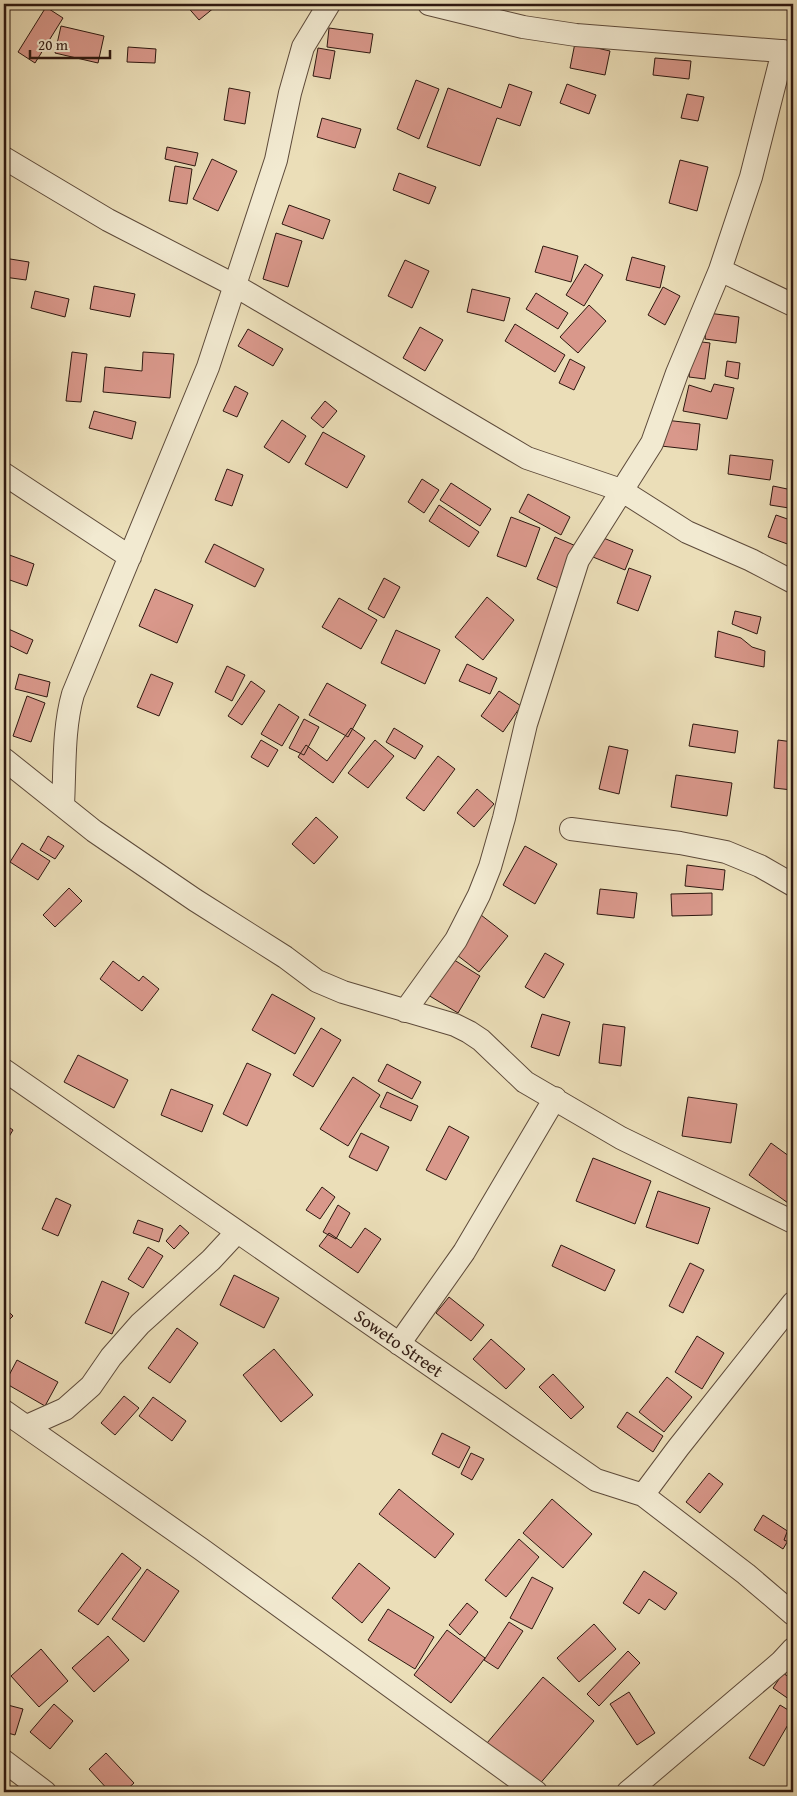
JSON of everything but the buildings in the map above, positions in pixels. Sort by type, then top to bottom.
[{"type":"street","points":[[63,805],[69,709],[73,694],[208,367],[276,160],[290,93],[303,48],[328,4]]},
{"type":"street","points":[[405,1011],[456,940],[479,896],[500,834],[526,724],[578,560],[652,443],[677,373],[720,270],[751,177],[788,52],[567,34],[523,27],[429,4]]},
{"type":"street","points":[[4,158],[108,220],[234,285],[527,458],[621,490],[687,532],[751,560],[793,582]]},
{"type":"street","points":[[720,270],[793,306]]},
{"type":"street","points":[[4,474],[130,557]]},
{"type":"street","points":[[4,759],[102,836],[317,981],[344,992],[455,1025],[469,1032],[481,1040],[525,1082],[621,1138],[793,1222]]},
{"type":"street","points":[[571,829],[680,843],[726,852],[760,866],[793,885]]},
{"type":"street","name":"Soweto Street","points":[[4,1070],[596,1480],[643,1496],[746,1574],[793,1614]]},
{"type":"street","points":[[399,1344],[464,1252],[554,1098]]},
{"type":"street","points":[[27,1426],[65,1409],[91,1386],[111,1357],[140,1324],[211,1260],[237,1232]]},
{"type":"street","points":[[643,1496],[678,1448],[793,1303]]},
{"type":"street","points":[[4,1411],[201,1549],[536,1792]]},
{"type":"street","points":[[628,1792],[781,1662],[793,1649]]},
{"type":"street","points":[[4,1761],[45,1792]]}]
